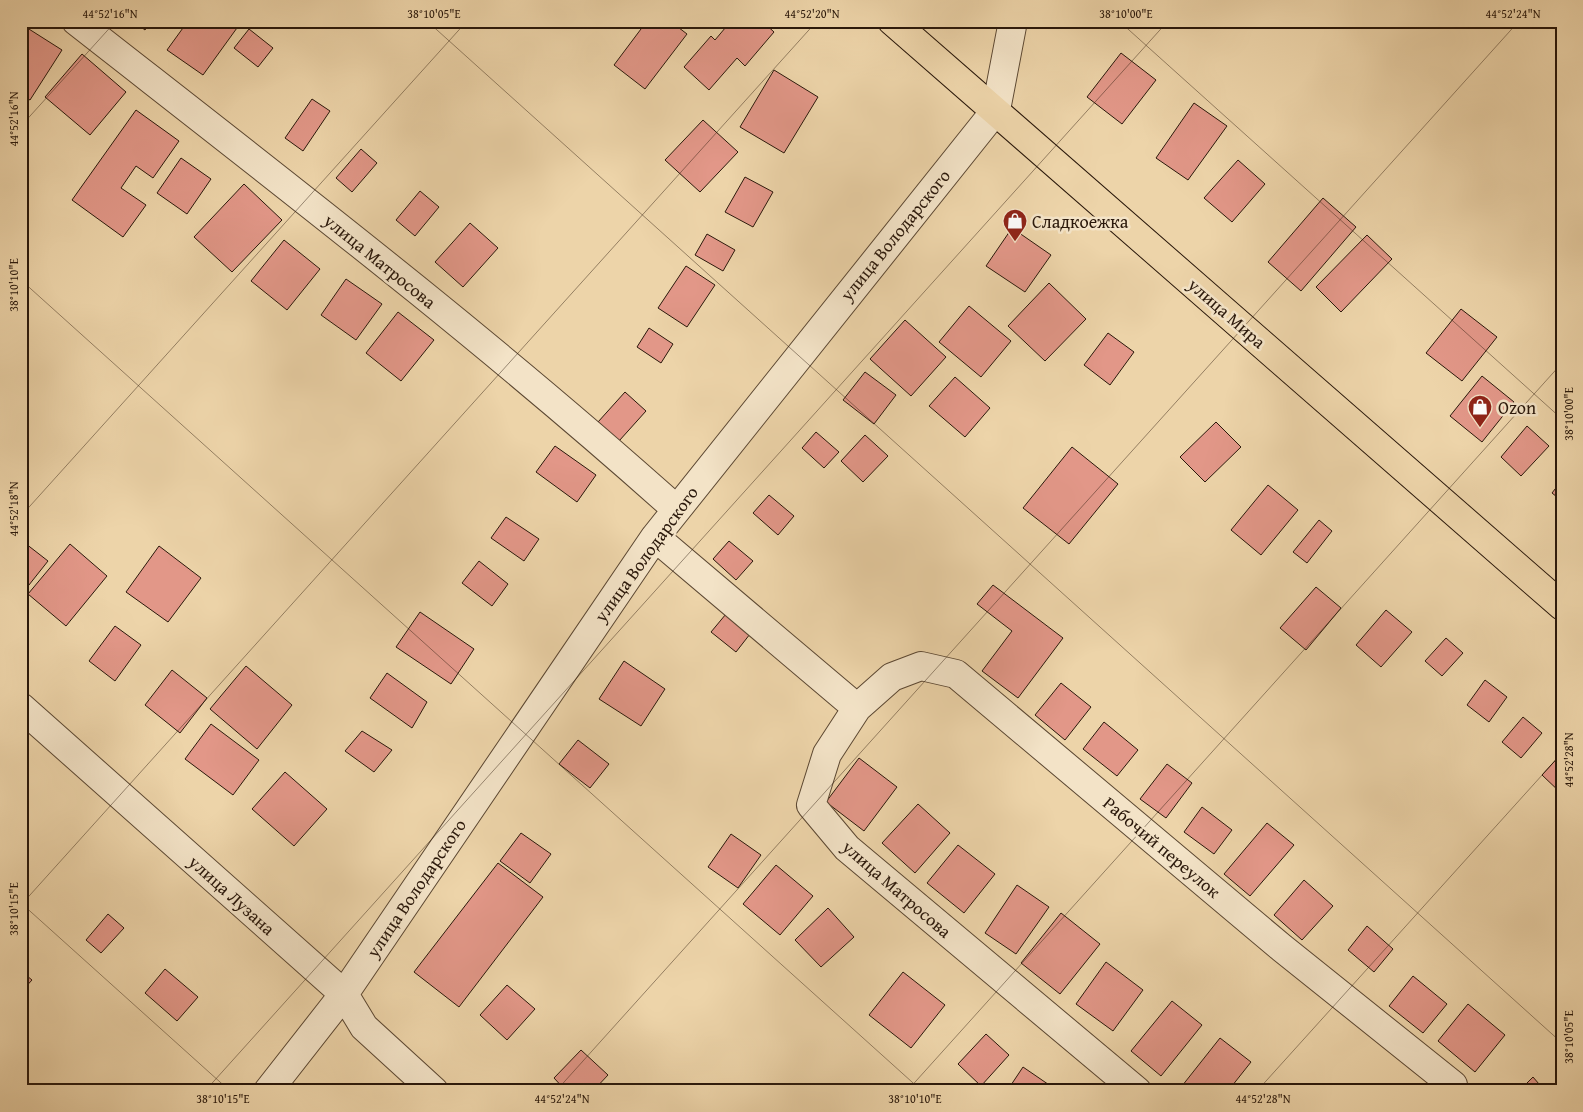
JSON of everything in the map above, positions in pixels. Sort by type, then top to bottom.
[{"type":"main road","name":"улица Мира","points":[[892,21],[1562,606]]},
{"type":"street","name":"улица Матросова","points":[[76,21],[380,260],[591,434],[676,510]]},
{"type":"street","name":"улица Володарского","points":[[268,1091],[344,994],[654,537],[996,110],[1013,21]]},
{"type":"street","points":[[654,537],[857,708]]},
{"type":"street","name":"Рабочий переулок","points":[[857,708],[892,677],[921,666],[956,674],[1282,948],[1453,1085],[1449,1091]]},
{"type":"street","name":"улица Лузана","points":[[21,708],[344,994],[364,1028],[434,1091]]},
{"type":"street","name":"улица Матросова","points":[[857,708],[828,754],[811,805],[847,848],[1136,1091]]},
{"type":"building","points":[[133,21],[151,21],[145,30]]},
{"type":"building","points":[[188,21],[242,21],[203,75],[167,50]]},
{"type":"building","points":[[647,21],[670,21],[687,34],[645,89],[614,65]]},
{"type":"building","points":[[731,21],[762,21],[774,32],[745,66],[737,58],[709,90],[684,67],[711,36],[715,40]]},
{"type":"building","points":[[21,24],[62,50],[30,100],[21,95]]},
{"type":"building","points":[[249,29],[273,48],[258,67],[234,48]]},
{"type":"building","points":[[1121,53],[1156,80],[1122,124],[1087,97]]},
{"type":"building","points":[[82,54],[126,92],[90,135],[45,97]]},
{"type":"building","points":[[774,70],[818,97],[784,153],[740,127]]},
{"type":"building","points":[[312,99],[330,111],[303,151],[285,138]]},
{"type":"building","points":[[1194,103],[1227,126],[1188,180],[1156,158]]},
{"type":"building","points":[[136,110],[179,141],[153,178],[136,166],[121,188],[146,205],[123,237],[72,200]]},
{"type":"building","points":[[703,120],[738,152],[700,192],[665,160]]},
{"type":"building","points":[[361,149],[377,163],[352,192],[336,178]]},
{"type":"building","points":[[181,158],[211,179],[187,214],[157,193]]},
{"type":"building","points":[[1238,160],[1265,184],[1232,222],[1204,198]]},
{"type":"building","points":[[745,177],[773,192],[753,227],[725,212]]},
{"type":"building","points":[[244,184],[282,220],[232,272],[194,237]]},
{"type":"building","points":[[420,191],[439,207],[415,236],[396,220]]},
{"type":"building","points":[[1323,198],[1356,227],[1301,291],[1268,262]]},
{"type":"building","points":[[470,223],[498,248],[463,287],[435,262]]},
{"type":"building","points":[[1012,228],[1051,255],[1025,292],[986,266]]},
{"type":"building","points":[[707,234],[735,250],[723,271],[695,255]]},
{"type":"building","points":[[1367,235],[1392,259],[1341,312],[1316,287]]},
{"type":"building","points":[[284,240],[320,269],[287,310],[251,281]]},
{"type":"building","points":[[686,266],[715,285],[687,327],[658,308]]},
{"type":"building","points":[[346,279],[382,304],[356,340],[321,315]]},
{"type":"building","points":[[1049,283],[1086,319],[1045,361],[1008,326]]},
{"type":"building","points":[[969,306],[1011,341],[981,377],[939,342]]},
{"type":"building","points":[[1461,309],[1497,337],[1462,381],[1426,353]]},
{"type":"building","points":[[398,312],[434,340],[401,381],[366,353]]},
{"type":"building","points":[[905,320],[946,357],[911,396],[870,359]]},
{"type":"building","points":[[649,328],[673,344],[661,363],[637,347]]},
{"type":"building","points":[[1108,333],[1134,352],[1110,385],[1084,365]]},
{"type":"building","points":[[865,372],[896,395],[874,424],[843,400]]},
{"type":"building","points":[[1482,376],[1514,402],[1482,442],[1450,416]]},
{"type":"building","points":[[955,377],[990,408],[965,437],[929,406]]},
{"type":"building","points":[[625,392],[646,411],[619,441],[598,422]]},
{"type":"building","points":[[1216,422],[1241,447],[1205,482],[1180,457]]},
{"type":"building","points":[[1527,426],[1549,446],[1521,476],[1501,457]]},
{"type":"building","points":[[816,432],[839,452],[824,468],[802,448]]},
{"type":"building","points":[[865,435],[888,456],[863,482],[841,461]]},
{"type":"building","points":[[555,446],[596,475],[577,502],[536,472]]},
{"type":"building","points":[[1072,447],[1118,484],[1069,544],[1023,508]]},
{"type":"building","points":[[1562,480],[1562,501],[1552,493]]},
{"type":"building","points":[[1268,485],[1298,510],[1261,555],[1231,530]]},
{"type":"building","points":[[769,495],[794,516],[778,535],[753,513]]},
{"type":"building","points":[[506,517],[539,539],[524,561],[491,538]]},
{"type":"building","points":[[1319,520],[1332,531],[1307,563],[1293,552]]},
{"type":"building","points":[[21,540],[48,561],[21,595]]},
{"type":"building","points":[[729,541],[753,561],[736,580],[713,559]]},
{"type":"building","points":[[70,544],[107,576],[66,626],[28,594]]},
{"type":"building","points":[[159,546],[201,578],[168,622],[126,592]]},
{"type":"building","points":[[479,561],[508,584],[492,606],[462,583]]},
{"type":"building","points":[[993,585],[1063,638],[1018,698],[982,671],[1012,631],[977,604]]},
{"type":"building","points":[[1316,587],[1341,608],[1306,650],[1280,628]]},
{"type":"building","points":[[1386,610],[1412,632],[1381,667],[1356,645]]},
{"type":"building","points":[[420,612],[474,649],[451,684],[396,647]]},
{"type":"building","points":[[726,614],[750,634],[736,652],[711,632]]},
{"type":"building","points":[[115,626],[141,645],[115,681],[89,661]]},
{"type":"building","points":[[1446,638],[1463,653],[1442,676],[1425,661]]},
{"type":"building","points":[[624,661],[665,689],[641,726],[599,699]]},
{"type":"building","points":[[246,666],[292,705],[257,749],[210,709]]},
{"type":"building","points":[[172,670],[207,698],[180,733],[145,705]]},
{"type":"building","points":[[387,673],[427,702],[412,728],[370,698]]},
{"type":"building","points":[[1485,680],[1507,697],[1489,722],[1467,705]]},
{"type":"building","points":[[1061,683],[1091,707],[1065,740],[1035,715]]},
{"type":"building","points":[[1523,717],[1542,733],[1521,758],[1502,742]]},
{"type":"building","points":[[1104,722],[1138,750],[1117,776],[1083,749]]},
{"type":"building","points":[[211,724],[259,760],[233,795],[185,759]]},
{"type":"building","points":[[362,731],[392,750],[374,772],[345,751]]},
{"type":"building","points":[[578,740],[609,764],[590,788],[559,764]]},
{"type":"building","points":[[1562,753],[1562,794],[1542,775]]},
{"type":"building","points":[[859,758],[897,787],[864,831],[826,802]]},
{"type":"building","points":[[1167,764],[1192,783],[1166,818],[1140,799]]},
{"type":"building","points":[[285,772],[327,809],[294,846],[252,809]]},
{"type":"building","points":[[918,804],[950,833],[915,873],[882,843]]},
{"type":"building","points":[[1202,807],[1232,830],[1214,854],[1184,832]]},
{"type":"building","points":[[1267,823],[1294,845],[1250,896],[1224,874]]},
{"type":"building","points":[[521,833],[551,854],[530,883],[500,861]]},
{"type":"building","points":[[731,834],[761,855],[738,888],[708,867]]},
{"type":"building","points":[[958,845],[995,874],[964,913],[927,883]]},
{"type":"building","points":[[498,863],[543,897],[459,1007],[414,972]]},
{"type":"building","points":[[776,865],[813,896],[780,935],[743,904]]},
{"type":"building","points":[[1304,880],[1333,906],[1302,940],[1274,915]]},
{"type":"building","points":[[1017,885],[1049,907],[1016,954],[985,933]]},
{"type":"building","points":[[828,908],[854,937],[821,967],[795,940]]},
{"type":"building","points":[[1061,913],[1100,944],[1060,994],[1021,963]]},
{"type":"building","points":[[108,914],[124,928],[101,953],[86,940]]},
{"type":"building","points":[[1367,926],[1393,949],[1374,972],[1348,950]]},
{"type":"building","points":[[1106,962],[1143,990],[1113,1031],[1076,1004]]},
{"type":"building","points":[[165,969],[198,997],[177,1021],[145,993]]},
{"type":"building","points":[[21,971],[32,980],[21,992]]},
{"type":"building","points":[[903,972],[945,1005],[911,1048],[869,1015]]},
{"type":"building","points":[[1413,976],[1447,1004],[1423,1033],[1389,1006]]},
{"type":"building","points":[[507,985],[535,1009],[507,1040],[480,1015]]},
{"type":"building","points":[[1172,1001],[1202,1025],[1161,1076],[1131,1051]]},
{"type":"building","points":[[1468,1004],[1505,1035],[1475,1072],[1438,1041]]},
{"type":"building","points":[[986,1034],[1009,1055],[981,1086],[958,1064]]},
{"type":"building","points":[[1220,1038],[1251,1062],[1228,1091],[1178,1091]]},
{"type":"building","points":[[581,1050],[608,1075],[593,1091],[566,1091],[554,1078]]},
{"type":"building","points":[[1023,1067],[1058,1091],[1007,1091]]},
{"type":"building","points":[[1533,1077],[1545,1091],[1519,1091]]},
{"type":"place","name":"Сладкоежка","points":[[1015,242]]},
{"type":"place","name":"Ozon","points":[[1480,428]]}]
